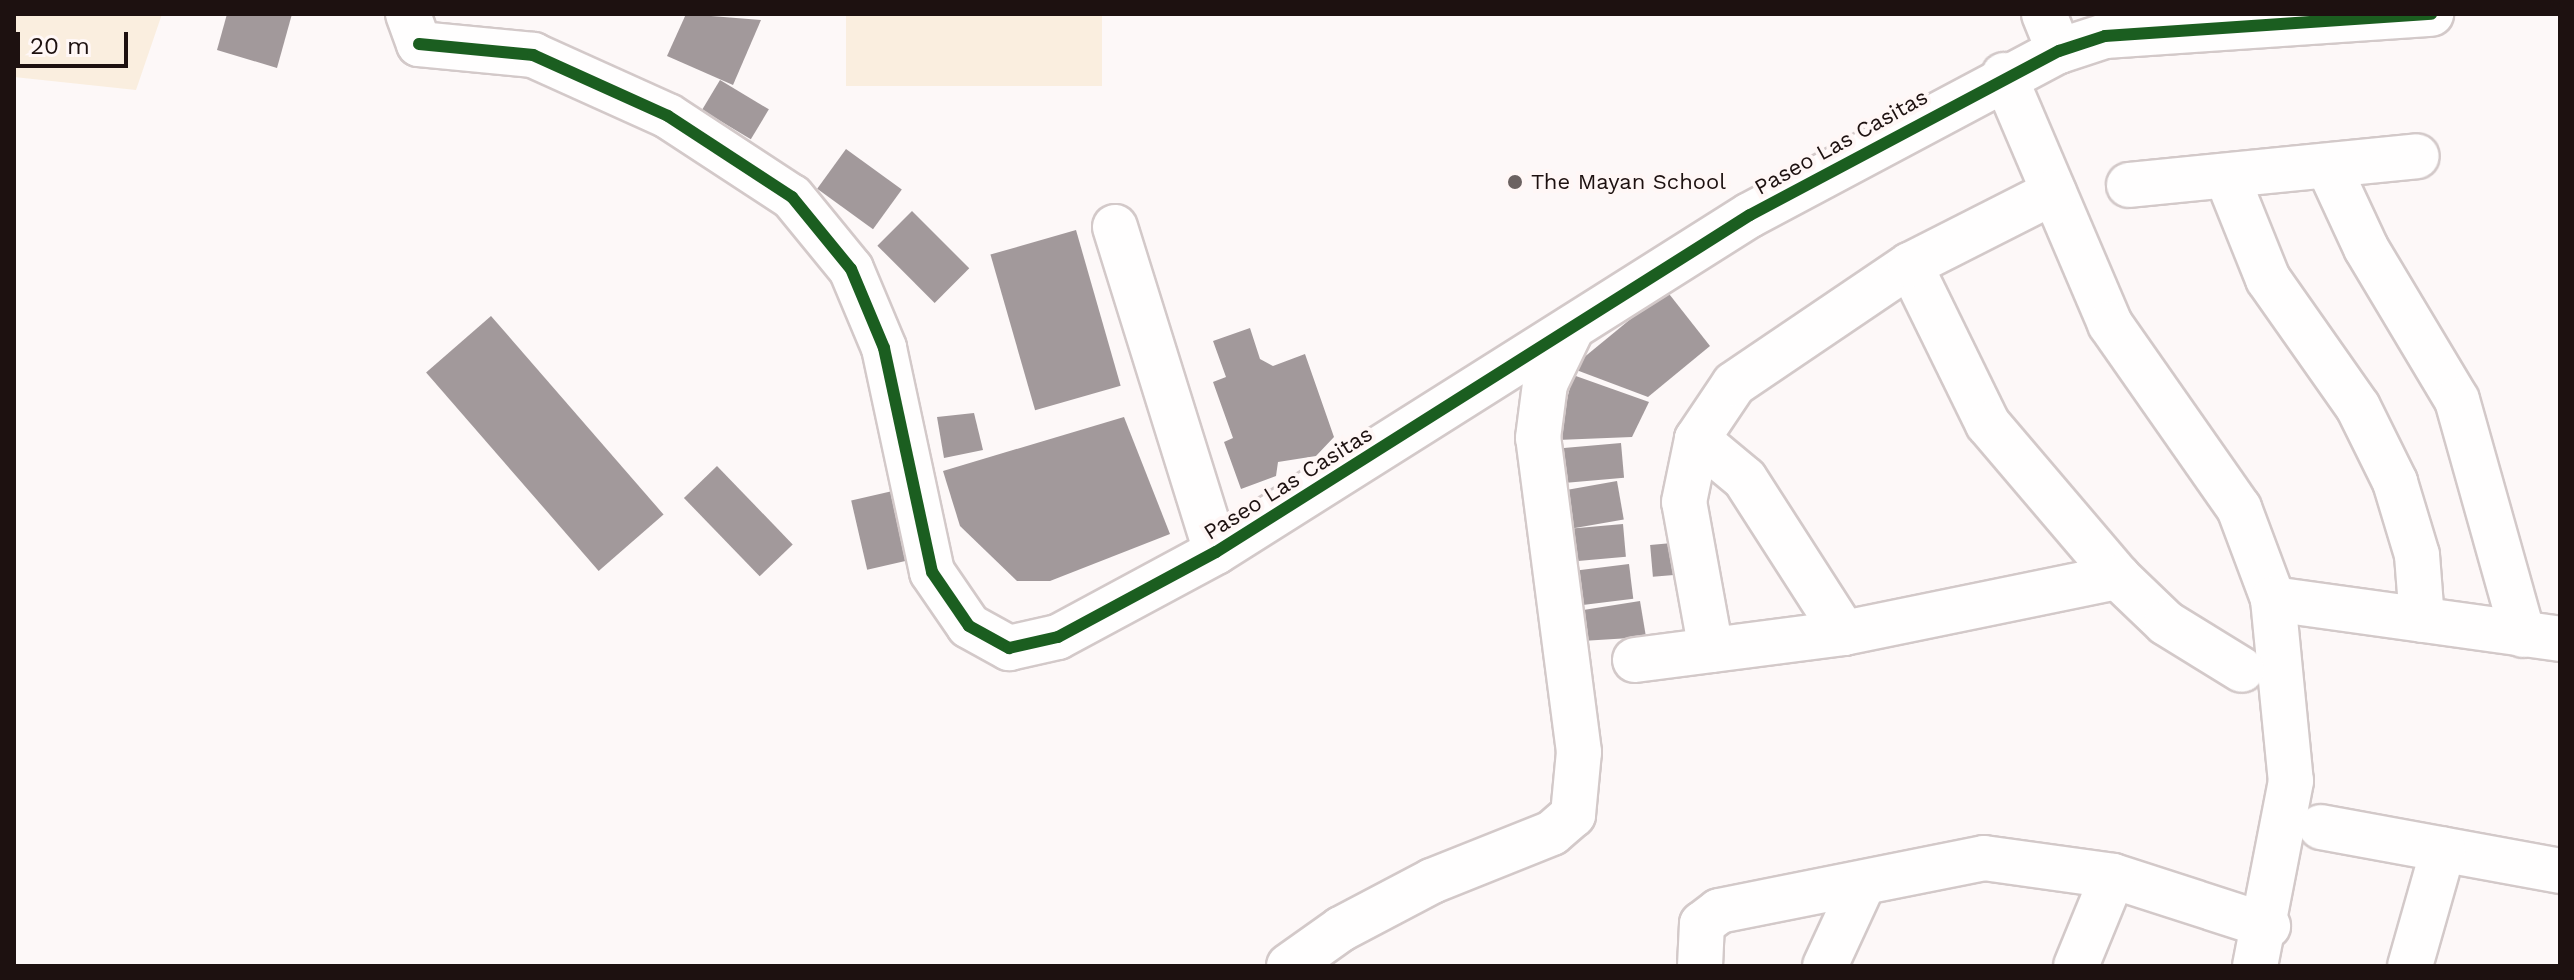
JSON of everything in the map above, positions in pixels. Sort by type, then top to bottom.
[{"type":"street","name":"Paseo Las Casitas","points":[[414,29],[533,55],[668,116],[792,197],[851,269],[884,348],[932,572],[981,637],[1009,648],[1058,637],[1216,552],[1750,215],[2004,75],[2051,32],[2100,25],[2431,14]]},
{"type":"street","points":[[1700,966],[1702,924],[1719,911],[1862,886],[1984,858],[2113,876],[2262,946],[2291,781],[2273,599],[2239,508],[2110,324],[2004,75]]},
{"type":"street","points":[[2129,185],[2417,156]]},
{"type":"street","points":[[2273,599],[2541,637],[2457,400],[2366,248],[2328,166]]},
{"type":"street","points":[[2227,177],[2268,279],[2358,407],[2395,482],[2417,555],[2422,620]]},
{"type":"street","points":[[1711,650],[1684,502],[1697,439],[1734,384],[1910,265],[2054,192]]},
{"type":"street","points":[[1115,227],[1216,552]]},
{"type":"street","points":[[1910,265],[1988,424],[2118,577],[2166,623],[2242,670]]},
{"type":"street","points":[[1289,966],[1341,929],[1432,881],[1552,833],[1573,815],[1579,752],[1538,438],[1545,384],[1572,328]]},
{"type":"street","points":[[1697,439],[1745,479],[1844,633]]},
{"type":"street","points":[[1635,660],[1844,633],[2118,577]]},
{"type":"street","points":[[2321,827],[2560,871]]},
{"type":"street","points":[[2410,966],[2443,850]]},
{"type":"street","points":[[2076,966],[2113,876]]},
{"type":"street","points":[[1825,966],[1862,886]]},
{"type":"shaded area","points":[[14,14],[162,14],[136,90],[14,77]]},
{"type":"shaded area","points":[[846,14],[1102,14],[1102,86],[846,86]]},
{"type":"building","points":[[227,14],[292,14],[277,68],[217,50]]},
{"type":"building","points":[[686,14],[761,20],[733,85],[667,56]]},
{"type":"building","points":[[720,80],[769,109],[751,139],[702,110]]},
{"type":"building","points":[[846,149],[902,190],[873,229],[817,189]]},
{"type":"building","points":[[912,211],[969,268],[935,303],[877,246]]},
{"type":"building","points":[[1076,230],[1121,386],[1035,410],[990,255]]},
{"type":"building","points":[[1666,290],[1710,346],[1648,397],[1571,368]]},
{"type":"building","points":[[491,316],[664,514],[599,571],[426,372]]},
{"type":"building","points":[[1250,328],[1260,359],[1273,366],[1305,354],[1334,437],[1316,456],[1278,462],[1276,476],[1241,489],[1224,442],[1233,438],[1213,382],[1226,377],[1213,341]]},
{"type":"building","points":[[1573,375],[1649,402],[1632,437],[1557,440]]},
{"type":"building","points":[[974,413],[983,450],[944,458],[937,417]]},
{"type":"building","points":[[1124,417],[1170,534],[1050,581],[1017,581],[960,526],[943,471]]},
{"type":"building","points":[[1621,443],[1624,478],[1558,484],[1555,449]]},
{"type":"building","points":[[717,466],[793,544],[760,576],[684,498]]},
{"type":"building","points":[[1617,481],[1624,519],[1555,532],[1548,493]]},
{"type":"building","points":[[897,490],[913,559],[867,570],[851,501]]},
{"type":"building","points":[[1623,524],[1626,557],[1561,563],[1558,530]]},
{"type":"building","points":[[1683,542],[1686,574],[1653,577],[1650,545]]},
{"type":"building","points":[[1629,564],[1633,599],[1573,606],[1568,571]]},
{"type":"building","points":[[1640,601],[1646,637],[1582,641],[1577,611]]},
{"type":"cycle path","points":[[419,44],[533,55],[668,116],[792,197],[851,269],[884,348],[932,572],[969,626],[1009,648],[1058,637],[1216,552],[1750,215],[2059,51],[2105,36],[2431,14]]},
{"type":"place","name":"The Mayan School","points":[[1515,182]]}]
